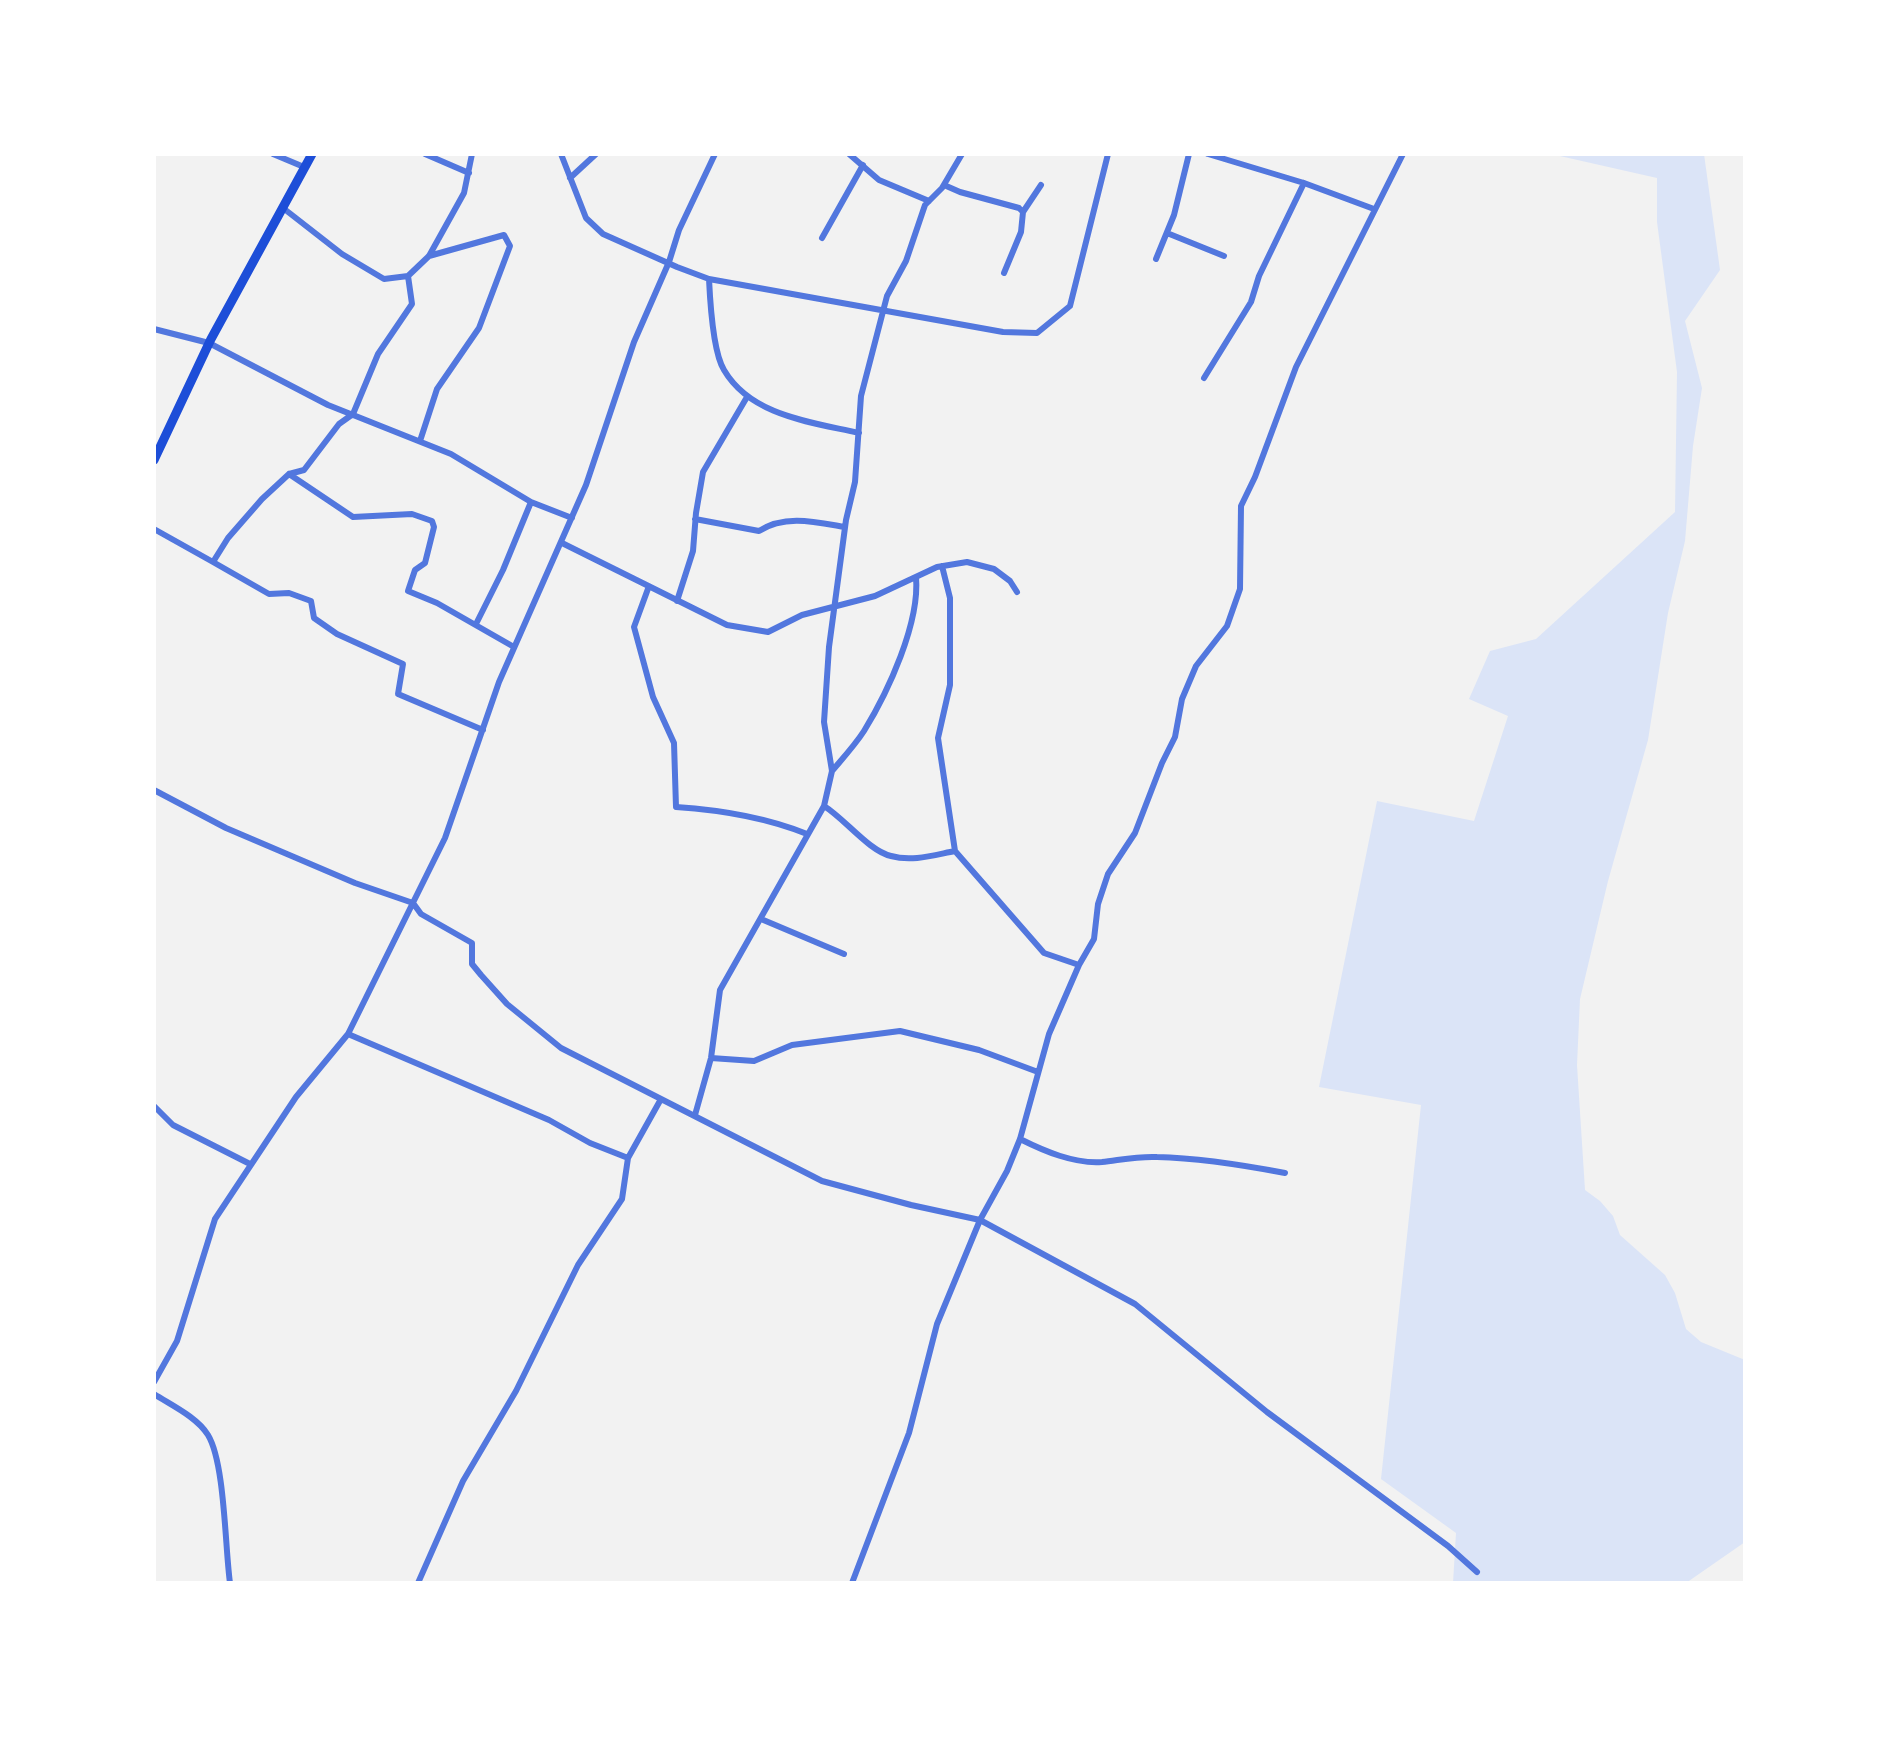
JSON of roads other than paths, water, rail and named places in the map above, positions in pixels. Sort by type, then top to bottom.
[{"type":"main road","points":[[154,460],[209,343],[312,154]]},
{"type":"street","points":[[273,154],[304,167]]},
{"type":"street","points":[[425,154],[469,173]]},
{"type":"street","points":[[283,208],[342,254],[384,279],[408,276],[429,256],[464,193],[472,154]]},
{"type":"street","points":[[561,154],[586,218],[603,234],[709,279],[1003,332],[1037,333],[1070,306],[1108,154]]},
{"type":"street","points":[[570,178],[596,154]]},
{"type":"street","points":[[154,1382],[177,1341],[215,1219],[296,1097],[348,1034],[445,838],[514,647],[586,485],[634,342],[669,262],[679,230],[715,154]]},
{"type":"street","points":[[849,154],[879,180],[929,201]]},
{"type":"street","points":[[695,1115],[711,1058],[720,990],[824,806],[832,771],[824,722],[833,606],[855,482],[861,396],[887,296],[906,261],[925,205],[944,185],[962,154]]},
{"type":"street","points":[[1156,259],[1174,215],[1189,154]]},
{"type":"street","points":[[1208,154],[1231,158],[1374,209]]},
{"type":"street","points":[[852,1583],[909,1433],[937,1324],[980,1220],[1007,1171],[1020,1139],[1049,1034],[1079,965],[1094,939],[1098,904],[1108,874],[1135,833],[1175,737],[1182,699],[1196,666],[1227,626],[1240,589],[1241,506],[1296,367],[1403,154]]},
{"type":"street","points":[[822,238],[863,165]]},
{"type":"street","points":[[1204,378],[1251,302],[1259,276],[1304,183]]},
{"type":"street","points":[[944,185],[1023,212]]},
{"type":"street","points":[[1004,273],[1021,232],[1023,212],[1041,185]]},
{"type":"street","points":[[1167,233],[1224,256]]},
{"type":"street","points":[[420,441],[437,389],[479,328],[510,246],[504,235],[429,256]]},
{"type":"street","points":[[213,562],[228,538],[262,499],[289,474],[304,470],[339,424],[353,414],[378,354],[412,304],[408,276]]},
{"type":"street","points":[[709,279],[722,368],[747,397],[782,415],[859,433]]},
{"type":"street","points":[[154,329],[209,343],[328,405],[451,454],[531,502],[572,518]]},
{"type":"street","points":[[677,601],[693,551],[703,472],[747,397]]},
{"type":"street","points":[[289,474],[353,517],[412,514],[432,521],[434,527],[425,563],[415,570],[408,591],[437,603],[514,647]]},
{"type":"street","points":[[476,624],[503,570],[531,502]]},
{"type":"street","points":[[695,519],[759,531],[771,523],[803,520],[845,527]]},
{"type":"street","points":[[154,529],[269,594],[289,593],[311,601],[314,618],[337,634],[403,664],[398,694],[483,730]]},
{"type":"street","points":[[562,543],[727,625],[768,632],[802,615],[875,596],[942,566],[967,562],[994,569],[1010,581],[1017,592]]},
{"type":"street","points":[[942,566],[950,598],[950,685],[938,738],[955,851],[1044,953],[1079,965]]},
{"type":"street","points":[[832,771],[863,733],[883,697],[908,630],[917,589],[916,577]]},
{"type":"street","points":[[649,586],[634,627],[653,697],[674,743],[676,807],[736,814],[784,825],[807,834]]},
{"type":"street","points":[[154,790],[226,828],[355,883],[413,903],[421,914],[472,943],[472,964],[481,975],[507,1004],[561,1048],[822,1181],[980,1220],[1135,1304],[1267,1412],[1448,1546],[1477,1572]]},
{"type":"street","points":[[824,806],[889,856],[921,858],[955,851]]},
{"type":"street","points":[[761,919],[844,954]]},
{"type":"street","points":[[711,1058],[754,1061],[792,1045],[900,1031],[979,1050],[1038,1072]]},
{"type":"street","points":[[348,1034],[523,1108],[590,1143],[628,1158]]},
{"type":"street","points":[[418,1583],[463,1481],[516,1391],[578,1265],[622,1199],[628,1158],[661,1099]]},
{"type":"street","points":[[154,1106],[173,1125],[250,1164]]},
{"type":"street","points":[[1020,1139],[1073,1159],[1099,1162],[1127,1157],[1158,1157],[1235,1164],[1285,1173]]},
{"type":"street","points":[[154,1394],[198,1424],[208,1434],[214,1448],[230,1583]]}]
